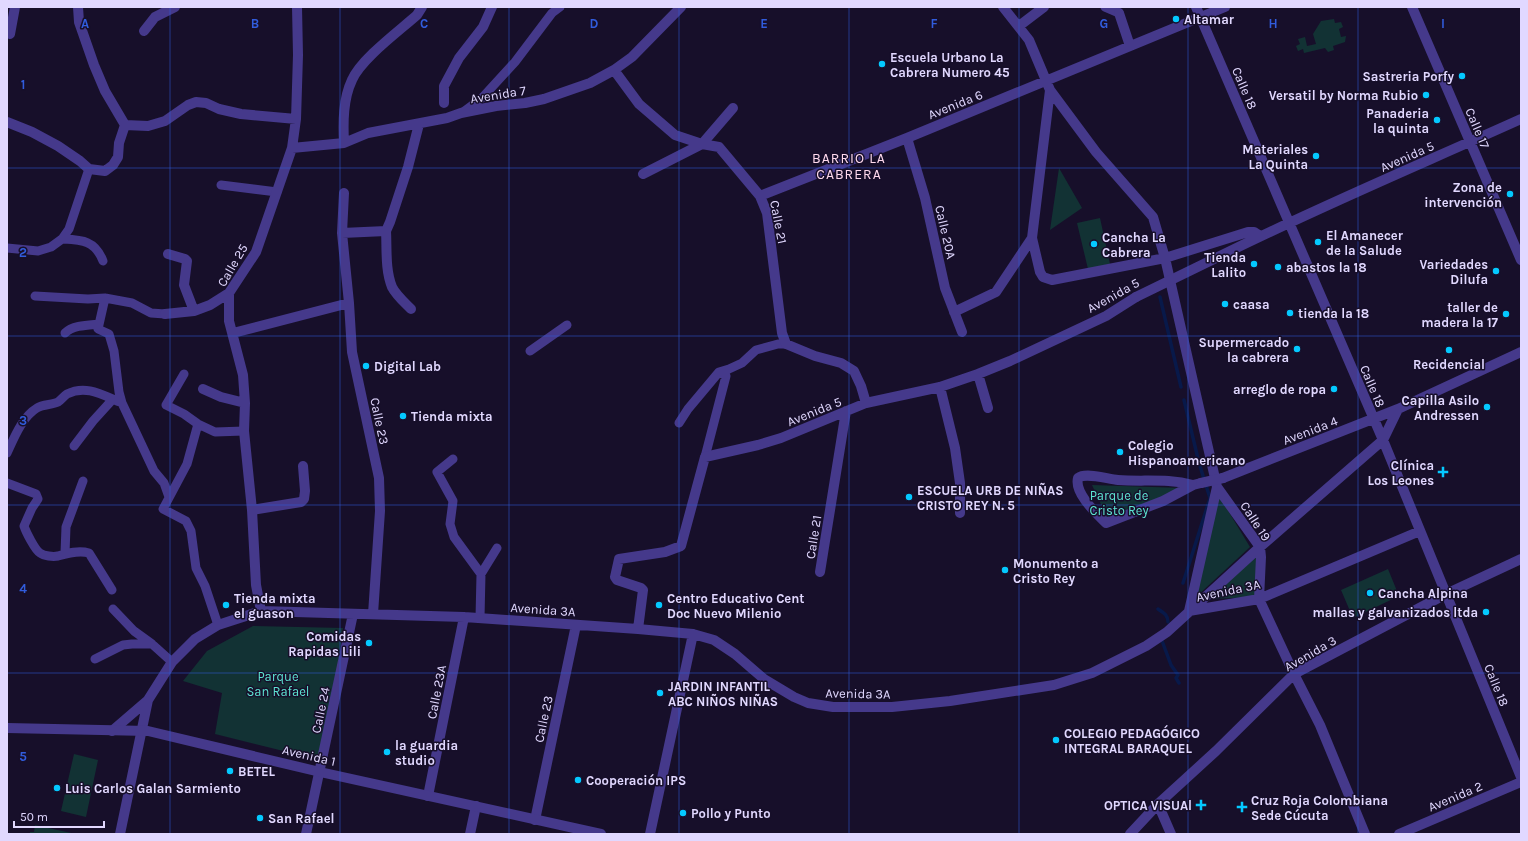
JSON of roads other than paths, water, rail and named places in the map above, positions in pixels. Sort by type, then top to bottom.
[{"type":"street","points":[[10,34],[15,7]]},
{"type":"street","points":[[7,122],[32,132],[58,146],[89,169],[105,171],[113,165],[118,156],[119,143],[125,125],[106,92],[94,65],[79,22],[78,7]]},
{"type":"street","points":[[144,31],[155,17],[175,7]]},
{"type":"street","name":"Calle 25","points":[[261,611],[256,586],[252,510],[244,431],[245,403],[242,375],[229,321],[229,293],[256,252],[292,148],[296,119],[298,55],[297,7]]},
{"type":"street","points":[[344,143],[343,120],[352,79],[362,63],[417,15],[422,7]]},
{"type":"street","points":[[444,103],[444,86],[459,58],[483,27],[492,7]]},
{"type":"street","points":[[461,113],[482,98],[515,62],[552,13],[560,7]]},
{"type":"street","name":"Avenida 7","points":[[292,148],[344,143],[368,133],[447,118],[461,113],[496,106],[525,104],[544,99],[590,82],[614,70],[632,57],[681,7]]},
{"type":"street","points":[[1003,7],[1029,40],[1050,90],[1032,238],[1040,272],[1044,277],[1052,280],[1165,258],[1248,232],[1254,232],[1260,236]]},
{"type":"street","points":[[1019,26],[1044,7]]},
{"type":"street","points":[[1105,7],[1119,13],[1130,46]]},
{"type":"street","name":"Calle 18","points":[[1196,7],[1374,418],[1521,777]]},
{"type":"street","name":"Avenida 6","points":[[760,196],[907,138],[1225,7]]},
{"type":"street","name":"Calle 17","points":[[1412,7],[1521,260]]},
{"type":"street","name":"Calle 21","points":[[614,70],[639,104],[674,136],[719,147],[760,196],[767,213],[782,333],[786,344]]},
{"type":"street","name":"Calle 19","points":[[1050,90],[1096,152],[1154,217],[1165,258],[1217,487],[1260,547],[1262,557],[1260,599],[1294,674],[1320,725],[1365,834]]},
{"type":"street","points":[[125,125],[148,126],[165,121],[188,105],[196,102],[206,103],[219,109],[241,114],[296,119]]},
{"type":"street","points":[[643,174],[702,144],[733,108]]},
{"type":"street","name":"Avenida 5","points":[[705,457],[776,440],[866,403],[940,387],[1010,361],[1106,316],[1136,297],[1289,222],[1521,120]]},
{"type":"street","points":[[411,308],[400,298],[393,288],[389,275],[386,231],[408,167],[418,124]]},
{"type":"street","name":"Calle 20A","points":[[907,138],[924,198],[945,288],[962,332]]},
{"type":"street","points":[[7,248],[38,251],[51,247],[62,239],[69,229],[89,169]]},
{"type":"street","points":[[222,185],[277,192]]},
{"type":"street","name":"Calle 23","points":[[344,193],[342,234],[352,352],[379,478],[380,512],[373,614]]},
{"type":"street","points":[[342,234],[386,231]]},
{"type":"street","points":[[954,312],[996,292],[1032,238]]},
{"type":"street","points":[[62,239],[80,240],[92,245],[100,252],[103,261]]},
{"type":"street","points":[[168,254],[185,258],[187,261],[184,285],[194,311]]},
{"type":"street","points":[[35,296],[88,299],[105,298],[132,303],[151,312],[165,314],[194,311],[210,305],[229,293]]},
{"type":"street","points":[[105,298],[98,329],[109,334],[114,351],[119,392],[122,403],[154,471],[164,483],[169,497]]},
{"type":"street","points":[[232,333],[349,303]]},
{"type":"street","points":[[65,333],[76,328],[99,324]]},
{"type":"street","points":[[530,351],[566,325]]},
{"type":"street","points":[[680,423],[688,409],[720,372],[742,363],[756,350],[778,344],[786,344],[815,356],[841,363],[854,371],[861,386],[866,403]]},
{"type":"street","name":"Avenida 4","points":[[1197,484],[1171,480],[1118,480],[1084,475],[1078,478],[1077,483],[1078,488],[1088,504],[1106,523],[1162,501],[1197,484],[1223,478],[1398,409],[1521,352]]},
{"type":"street","points":[[638,628],[643,590],[617,580],[615,577],[619,559],[665,552],[681,546],[726,376],[720,372]]},
{"type":"street","points":[[184,374],[166,405],[215,432],[244,431]]},
{"type":"street","points":[[978,374],[988,408]]},
{"type":"street","points":[[940,387],[954,448],[960,483],[960,513]]},
{"type":"street","points":[[203,389],[220,397],[245,403]]},
{"type":"street","points":[[7,453],[25,418],[38,407],[58,402],[66,395],[77,390],[98,392],[122,403]]},
{"type":"street","points":[[74,446],[92,421],[113,400]]},
{"type":"street","points":[[1189,612],[1260,547],[1383,440],[1398,409]]},
{"type":"street","name":"Calle 21","points":[[820,572],[846,411]]},
{"type":"street","points":[[198,424],[187,464],[163,509],[186,521],[191,531],[196,568],[218,626]]},
{"type":"street","points":[[453,459],[437,472],[453,501],[450,524],[454,537],[481,574]]},
{"type":"street","points":[[252,510],[300,502],[304,499],[305,491],[303,466]]},
{"type":"street","points":[[7,482],[36,494],[38,498],[24,526],[39,552],[46,555],[58,556],[65,553],[84,551],[89,552],[112,590]]},
{"type":"street","points":[[65,553],[66,527],[83,482]]},
{"type":"street","points":[[1189,612],[1217,487]]},
{"type":"street","name":"Avenida 3A","points":[[112,731],[148,700],[172,662],[195,640],[218,626],[261,611],[464,617],[638,628],[693,634],[714,640],[735,654],[764,679],[794,697],[808,703],[833,707],[892,707],[950,701],[1054,685],[1092,673],[1146,646],[1167,632],[1189,612],[1260,599],[1420,531]]},
{"type":"street","points":[[480,618],[481,574],[497,548]]},
{"type":"street","name":"Avenida 3","points":[[1130,834],[1158,804],[1216,751],[1294,674],[1446,594],[1521,559]]},
{"type":"street","points":[[113,609],[134,631],[152,644],[172,662]]},
{"type":"street","name":"Calle 24","points":[[306,834],[353,614]]},
{"type":"street","name":"Calle 23A","points":[[428,796],[464,617]]},
{"type":"street","name":"Calle 23","points":[[536,820],[576,624]]},
{"type":"street","points":[[650,834],[693,634]]},
{"type":"street","points":[[95,659],[122,645],[152,644]]},
{"type":"street","name":"Avenida 3A","points":[[142,730],[148,700]]},
{"type":"street","name":"Avenida 1","points":[[7,728],[112,731],[142,730],[320,772],[601,834]]},
{"type":"street","points":[[120,834],[142,730]]},
{"type":"street","name":"Avenida 2","points":[[1399,834],[1521,782]]},
{"type":"street","points":[[1158,804],[1170,834]]},
{"type":"street","points":[[470,834],[476,806]]},
{"type":"waterway","points":[[1160,297],[1181,387]]},
{"type":"waterway","points":[[1183,583],[1210,498],[1199,463],[1184,400]]},
{"type":"waterway","points":[[1158,609],[1164,613],[1168,622]]},
{"type":"waterway","points":[[1161,638],[1171,665],[1178,675],[1176,678],[1179,683]]},
{"type":"place","name":"Altamar","points":[[1176,19]]},
{"type":"place","name":"Escuela Urbano La Cabrera Numero 45","points":[[882,64]]},
{"type":"place","name":"Sastreria Porfy","points":[[1462,76]]},
{"type":"place","name":"Versatil by Norma Rubio","points":[[1426,95]]},
{"type":"place","name":"Panaderia la quinta","points":[[1437,120]]},
{"type":"place","name":"Materiales La Quinta","points":[[1316,156]]},
{"type":"place","name":"Zona de intervención","points":[[1510,194]]},
{"type":"place","name":"El Amanecer de la Salude","points":[[1318,242]]},
{"type":"place","name":"Cancha La Cabrera","points":[[1094,244]]},
{"type":"place","name":"Tienda Lalito","points":[[1254,264]]},
{"type":"place","name":"abastos la 18","points":[[1278,267]]},
{"type":"place","name":"Variedades Dilufa","points":[[1496,271]]},
{"type":"place","name":"caasa","points":[[1225,304]]},
{"type":"place","name":"tienda la 18","points":[[1290,313]]},
{"type":"place","name":"taller de madera la 17","points":[[1506,314]]},
{"type":"place","name":"Supermercado la cabrera","points":[[1297,349]]},
{"type":"place","name":"Recidencial","points":[[1449,350]]},
{"type":"place","name":"Digital Lab","points":[[366,366]]},
{"type":"place","name":"arreglo de ropa","points":[[1334,389]]},
{"type":"place","name":"Capilla Asilo Andressen","points":[[1487,407]]},
{"type":"place","name":"Tienda mixta","points":[[403,416]]},
{"type":"place","name":"Colegio Hispanoamericano","points":[[1120,452]]},
{"type":"place","name":"Clínica Los Leones","points":[[1443,472]]},
{"type":"place","name":"ESCUELA URB DE NIÑAS CRISTO REY N. 5","points":[[909,497]]},
{"type":"place","name":"Monumento a Cristo Rey","points":[[1005,570]]},
{"type":"place","name":"Cancha Alpina","points":[[1370,593]]},
{"type":"place","name":"Tienda mixta el guason","points":[[226,605]]},
{"type":"place","name":"Centro Educativo Cent Doc Nuevo Milenio","points":[[659,605]]},
{"type":"place","name":"mallas y galvanizados ltda","points":[[1486,612]]},
{"type":"place","name":"Comidas Rapidas Lili","points":[[369,643]]},
{"type":"place","name":"JARDIN INFANTIL ABC NIÑOS NIÑAS","points":[[660,693]]},
{"type":"place","name":"COLEGIO PEDAGÓGICO INTEGRAL BARAQUEL","points":[[1056,740]]},
{"type":"place","name":"la guardia studio","points":[[387,752]]},
{"type":"place","name":"BETEL","points":[[230,771]]},
{"type":"place","name":"Cooperación IPS","points":[[578,780]]},
{"type":"place","name":"Luis Carlos Galan Sarmiento","points":[[57,788]]},
{"type":"place","name":"OPTICA VISUAl","points":[[1201,805]]},
{"type":"place","name":"Cruz Roja Colombiana Sede Cúcuta","points":[[1242,807]]},
{"type":"place","name":"Pollo y Punto","points":[[683,813]]},
{"type":"place","name":"San Rafael","points":[[260,818]]},
{"type":"district","name":"BARRIO LA CABRERA","points":[[849,166]]},
{"type":"park label","name":"Parque de Cristo Rey","points":[[1119,502]]},
{"type":"park label","name":"Parque San Rafael","points":[[278,684]]}]
